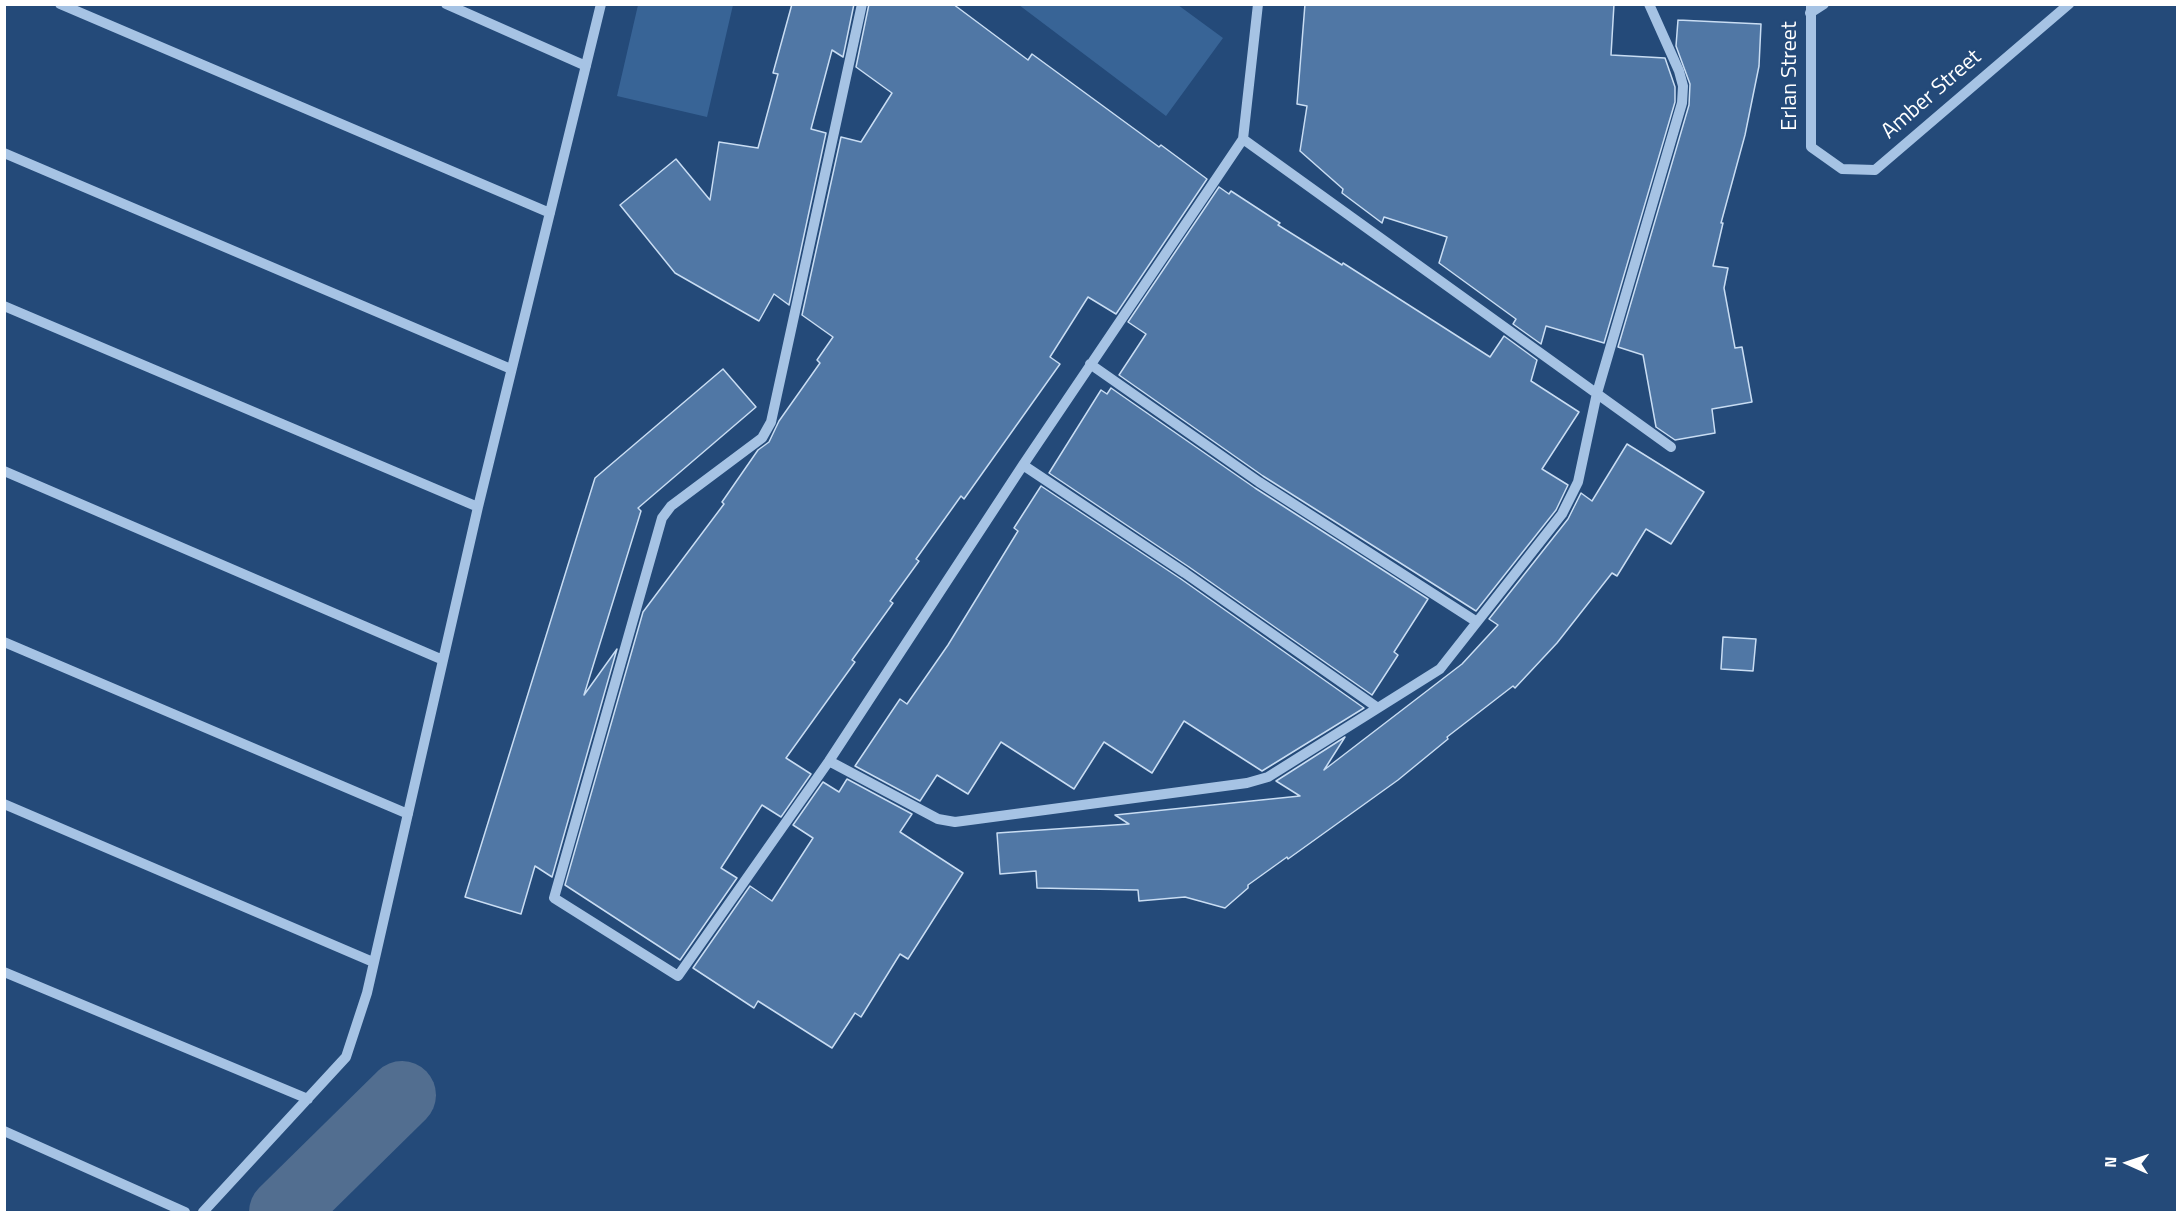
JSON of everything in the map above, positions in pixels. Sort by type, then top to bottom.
[{"type":"street","points":[[60,4],[550,213]]},
{"type":"street","points":[[446,4],[586,66]]},
{"type":"street","points":[[203,1212],[346,1057],[367,993],[478,507],[601,4]]},
{"type":"street","points":[[862,4],[771,422],[762,438],[671,506],[662,518],[554,898],[678,976],[829,761],[1090,364],[1243,139],[1258,4]]},
{"type":"street","points":[[829,761],[938,819],[955,822],[1247,783],[1268,777],[1440,669],[1562,514],[1578,482],[1597,393],[1682,103],[1683,86],[1679,71],[1649,4]]},
{"type":"street","points":[[1811,9],[1824,4]]},
{"type":"street","name":"Amber Street","points":[[1811,147],[1842,169],[1875,171],[2069,4]]},
{"type":"street","name":"Erlan Street","points":[[1811,9],[1811,147]]},
{"type":"street","points":[[1243,139],[1671,447]]},
{"type":"street","points":[[4,153],[511,369]]},
{"type":"street","points":[[4,306],[478,507]]},
{"type":"street","points":[[1090,364],[1259,482],[1477,622]]},
{"type":"street","points":[[1023,465],[1185,573],[1378,708]]},
{"type":"street","points":[[4,471],[443,660]]},
{"type":"street","points":[[4,642],[408,814]]},
{"type":"street","points":[[4,804],[373,962]]},
{"type":"street","points":[[4,972],[308,1099]]},
{"type":"street","points":[[4,1131],[185,1212]]},
{"type":"shaded area","points":[[638,5],[733,5],[707,117],[617,96]]},
{"type":"shaded area","points":[[1019,5],[1178,5],[1223,38],[1166,116]]},
{"type":"building","points":[[792,4],[854,4],[843,57],[832,50],[811,129],[826,133],[789,305],[774,294],[759,321],[675,273],[620,205],[676,159],[710,200],[719,142],[758,148],[778,74],[773,73]]},
{"type":"building","points":[[869,4],[953,4],[1028,60],[1032,54],[1159,147],[1161,145],[1207,179],[1116,314],[1088,297],[1050,357],[1060,364],[964,499],[961,496],[916,559],[919,561],[890,601],[893,603],[852,660],[855,662],[786,758],[811,774],[781,817],[762,805],[721,868],[737,878],[680,960],[565,885],[643,612],[724,504],[722,502],[758,450],[769,442],[779,421],[820,363],[817,360],[833,337],[802,315],[841,137],[861,142],[892,93],[856,67]]},
{"type":"building","points":[[1305,4],[1614,4],[1611,55],[1665,58],[1675,87],[1675,102],[1604,343],[1546,326],[1541,344],[1513,324],[1516,319],[1439,263],[1447,237],[1384,217],[1382,223],[1342,193],[1343,189],[1300,151],[1307,106],[1297,104]]},
{"type":"building","points":[[1678,20],[1761,24],[1759,66],[1745,135],[1721,223],[1723,223],[1713,266],[1728,268],[1724,288],[1735,348],[1742,347],[1752,402],[1712,409],[1715,433],[1675,440],[1656,427],[1643,355],[1618,347],[1689,105],[1690,84],[1676,46]]},
{"type":"building","points":[[1219,187],[1229,194],[1231,191],[1280,223],[1278,225],[1342,265],[1343,263],[1490,357],[1504,336],[1537,360],[1531,381],[1579,412],[1542,469],[1568,485],[1556,510],[1476,611],[1263,476],[1119,375],[1146,334],[1128,322]]},
{"type":"building","points":[[723,369],[756,407],[638,508],[641,511],[584,695],[617,649],[552,877],[535,866],[521,914],[465,897],[595,478]]},
{"type":"building","points":[[1111,388],[1255,488],[1428,599],[1394,652],[1398,655],[1372,695],[1189,567],[1049,473],[1101,390],[1107,394]]},
{"type":"building","points":[[1627,444],[1704,492],[1671,544],[1646,529],[1617,576],[1612,573],[1557,643],[1515,688],[1513,686],[1447,737],[1448,739],[1398,780],[1248,885],[1248,888],[1225,908],[1185,897],[1139,901],[1138,890],[1037,888],[1036,871],[1000,874],[997,833],[1129,824],[1115,815],[1300,796],[1276,781],[1345,737],[1324,770],[1462,664],[1498,625],[1489,619],[1568,519],[1581,493],[1592,501]]},
{"type":"building","points":[[1041,486],[1181,579],[1364,708],[1262,771],[1184,721],[1152,773],[1104,742],[1074,789],[1001,742],[968,794],[937,775],[920,801],[855,766],[900,699],[907,704],[948,645],[1018,531],[1014,528]]},
{"type":"building","points":[[1723,637],[1756,639],[1753,671],[1721,669]]},
{"type":"building","points":[[847,779],[912,814],[900,832],[963,873],[908,959],[900,954],[861,1017],[855,1013],[832,1048],[758,1001],[754,1008],[693,968],[750,886],[772,901],[813,838],[793,825],[823,782],[839,792]]},
{"type":"waterway","points":[[283,1212],[402,1095]]}]
